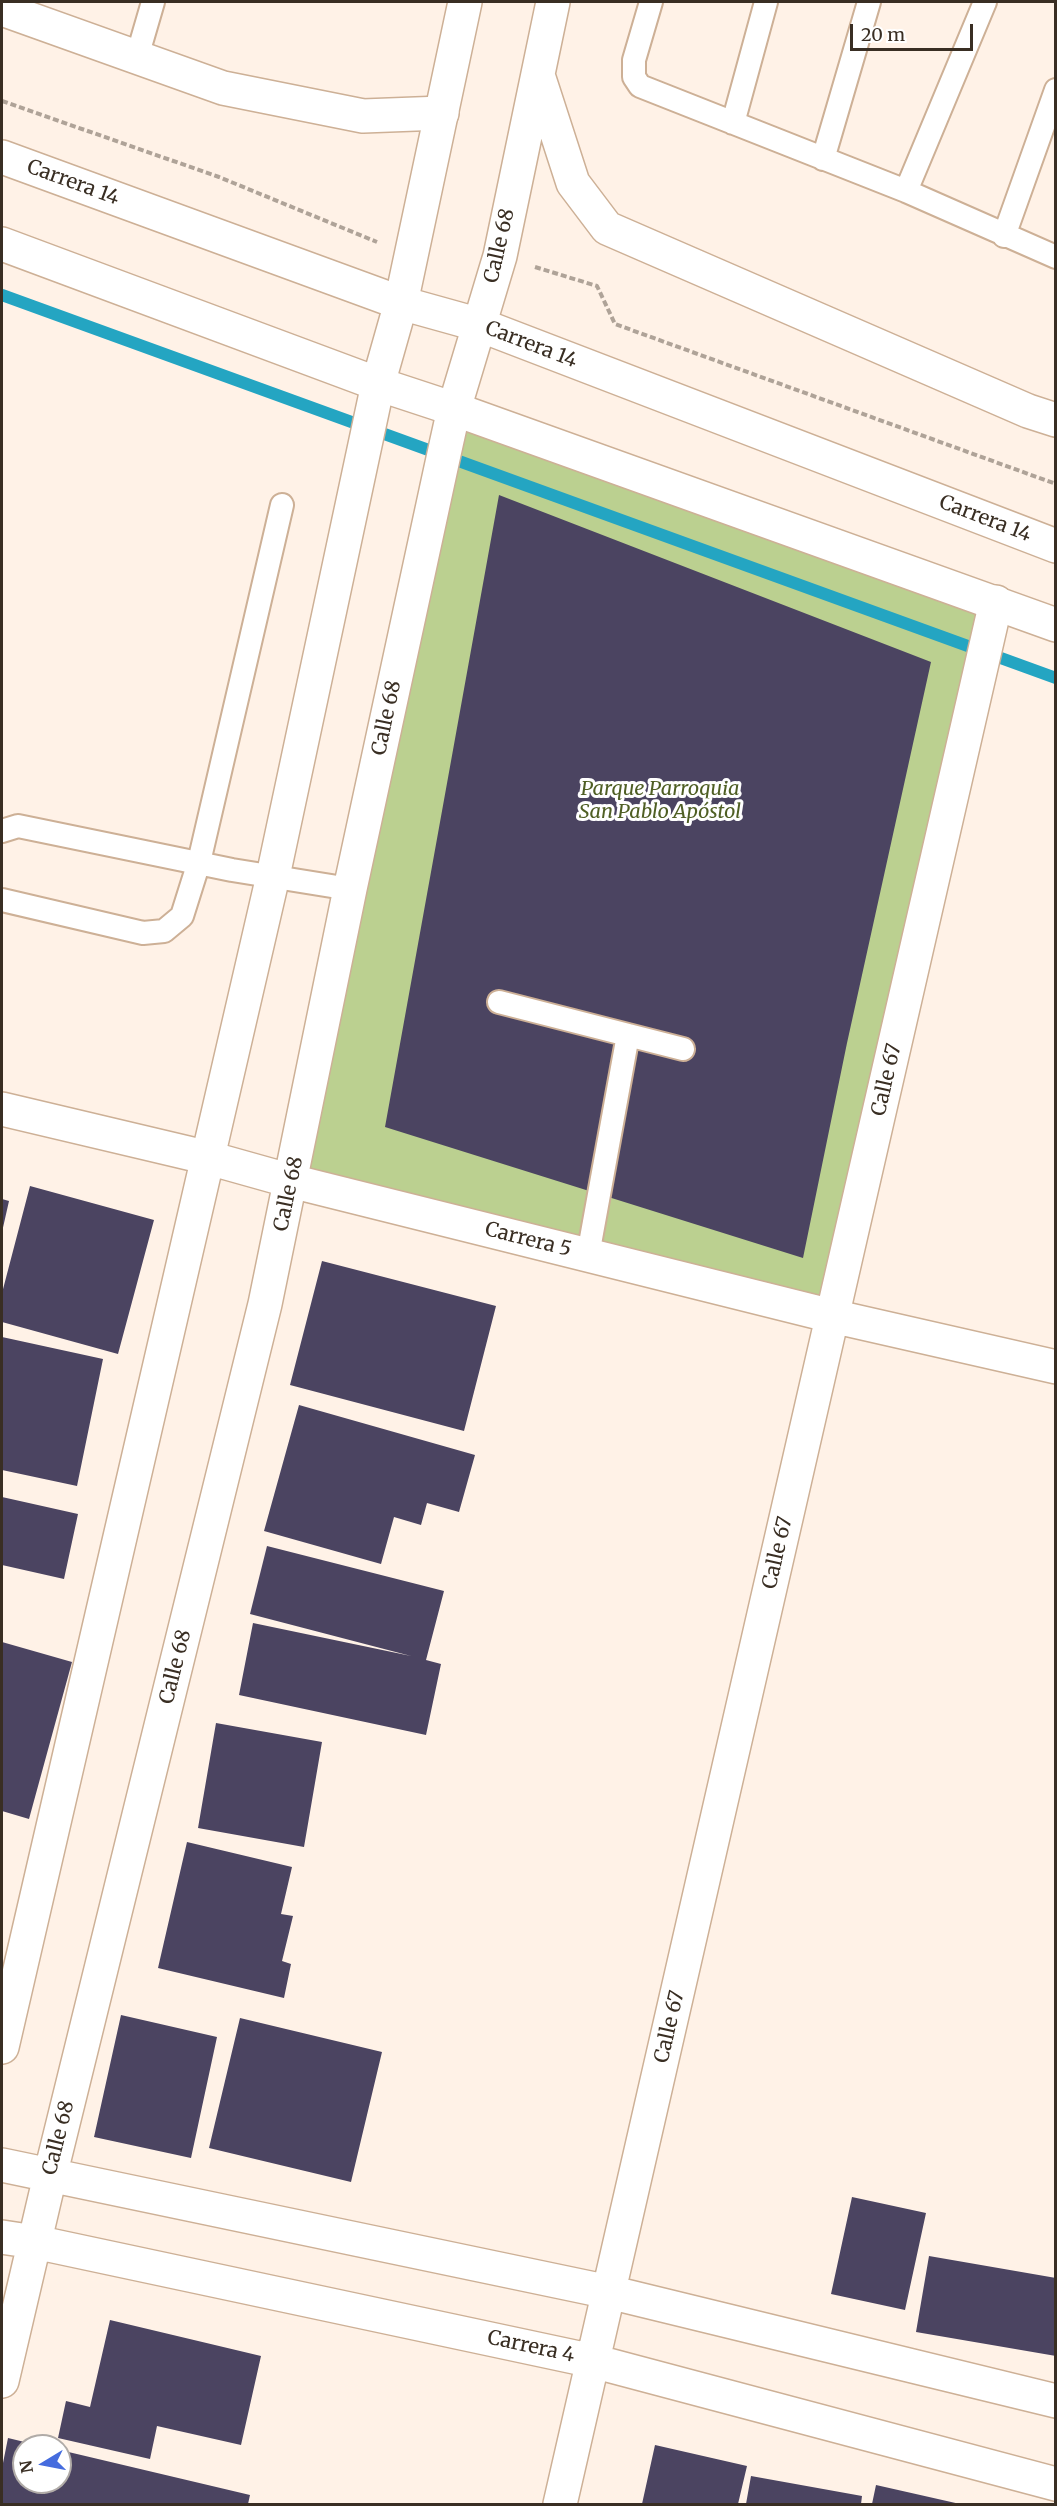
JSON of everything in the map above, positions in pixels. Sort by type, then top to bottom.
[{"type":"street","points":[[2,2047],[273,876],[378,384],[401,303],[465,2]]},
{"type":"street","name":"Calle 68","points":[[2,2381],[50,2176],[265,1304],[350,889],[444,454],[454,409],[500,256],[536,72],[553,2]]},
{"type":"street","points":[[2,9],[223,88],[363,116],[442,113]]},
{"type":"street","points":[[536,72],[573,183],[607,228],[1028,411],[1056,420]]},
{"type":"street","name":"Carrera 14","points":[[2,157],[401,303],[480,325],[1056,546]]},
{"type":"street","points":[[2,244],[378,384],[454,409],[1056,625]]},
{"type":"street","name":"Calle 67","points":[[560,2505],[996,602]]},
{"type":"street","name":"Carrera 5","points":[[2,1109],[209,1158],[291,1181],[832,1316],[1056,1367]]},
{"type":"street","points":[[2,2165],[609,2292],[1056,2402]]},
{"type":"street","name":"Carrera 4","points":[[2,2237],[35,2242],[593,2361],[1056,2484]]},
{"type":"lane","points":[[137,57],[153,2]]},
{"type":"lane","points":[[651,2],[634,60],[634,77],[640,86],[906,191],[1056,257]]},
{"type":"lane","points":[[733,123],[766,2]]},
{"type":"lane","points":[[823,159],[869,2]]},
{"type":"lane","points":[[906,191],[984,2]]},
{"type":"lane","points":[[1004,236],[1056,90]]},
{"type":"lane","points":[[2,900],[143,933],[164,931],[182,916],[199,862],[282,505]]},
{"type":"lane","points":[[2,831],[18,826],[350,889]]},
{"type":"lane","points":[[499,1002],[683,1049]]},
{"type":"lane","points":[[588,1255],[628,1035]]},
{"type":"green space","name":"Parque Parroquia San Pablo Apóstol","points":[[454,409],[996,602],[832,1316],[291,1181]]},
{"type":"building","name":"Parque Parroquia San Pablo Apóstol","points":[[499,495],[931,662],[847,1043],[803,1258],[385,1127]]},
{"type":"building","points":[[30,1186],[154,1220],[118,1354],[2,1322],[2,1293]]},
{"type":"building","points":[[2,1199],[9,1201],[2,1232]]},
{"type":"building","points":[[322,1261],[496,1306],[464,1431],[290,1385]]},
{"type":"building","points":[[2,1337],[103,1359],[77,1486],[2,1470]]},
{"type":"building","points":[[299,1405],[475,1455],[459,1512],[427,1503],[421,1525],[394,1517],[381,1564],[264,1531]]},
{"type":"building","points":[[2,1497],[78,1514],[64,1579],[2,1565]]},
{"type":"building","points":[[267,1546],[444,1591],[426,1660],[441,1664],[426,1735],[239,1695],[253,1623],[411,1656],[250,1614]]},
{"type":"building","points":[[2,1642],[72,1662],[29,1819],[2,1811]]},
{"type":"building","points":[[216,1723],[322,1742],[304,1847],[198,1828]]},
{"type":"building","points":[[187,1842],[292,1867],[281,1914],[293,1916],[282,1961],[291,1964],[284,1998],[158,1968]]},
{"type":"building","points":[[121,2015],[217,2037],[191,2158],[94,2137]]},
{"type":"building","points":[[240,2018],[382,2052],[351,2182],[209,2148]]},
{"type":"building","points":[[852,2197],[926,2213],[905,2310],[831,2294]]},
{"type":"building","points":[[929,2256],[1056,2278],[1056,2356],[916,2332]]},
{"type":"building","points":[[110,2320],[261,2356],[241,2445],[157,2426],[150,2459],[72,2441],[72,2434],[59,2434],[66,2401],[90,2407]]},
{"type":"building","points":[[8,2438],[12,2439],[12,2494],[72,2494],[72,2453],[250,2495],[248,2504],[2,2504],[2,2468]]},
{"type":"building","points":[[655,2445],[747,2466],[738,2504],[642,2504]]},
{"type":"building","points":[[751,2476],[862,2496],[861,2504],[746,2504]]},
{"type":"building","points":[[876,2485],[960,2504],[872,2504]]},
{"type":"waterway","points":[[2,295],[1056,678]]}]
